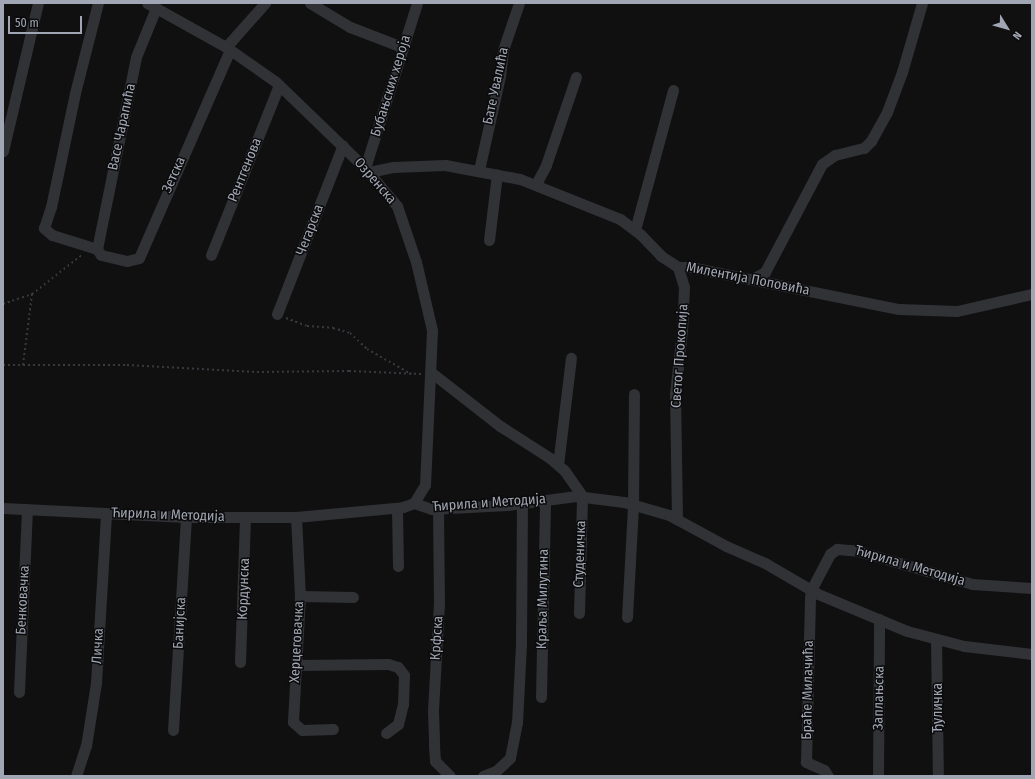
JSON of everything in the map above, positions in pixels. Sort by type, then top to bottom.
[{"type":"street","points":[[3,151],[38,3]]},
{"type":"street","points":[[94,248],[52,235],[44,228],[51,207],[71,111],[98,3]]},
{"type":"street","points":[[228,49],[265,3]]},
{"type":"street","points":[[310,3],[350,27],[402,47]]},
{"type":"street","name":"Бубањских хероја","points":[[367,170],[384,115],[402,47],[417,3]]},
{"type":"street","name":"Бате Увалића","points":[[479,170],[500,76],[503,50],[519,3]]},
{"type":"street","points":[[752,279],[765,272],[818,172],[829,158],[861,150],[871,141],[887,112],[902,72],[922,3]]},
{"type":"street","name":"Озренска","points":[[152,6],[228,49],[279,85],[367,170],[397,206],[407,230],[432,330],[432,372],[426,479],[423,491],[414,503]]},
{"type":"street","name":"Васе Чарапића","points":[[94,248],[136,57],[152,6]]},
{"type":"street","name":"Зетска","points":[[94,248],[101,255],[127,261],[139,258],[228,49]]},
{"type":"street","points":[[536,184],[546,166],[576,76]]},
{"type":"street","name":"Рентгенова","points":[[211,255],[279,85]]},
{"type":"street","points":[[636,230],[673,90]]},
{"type":"street","name":"Чегарска","points":[[277,314],[343,146]]},
{"type":"street","name":"Милентија Поповића","points":[[367,170],[428,165],[479,170],[536,184],[559,196],[608,213],[636,230],[661,256],[678,267],[686,266],[899,309],[957,311],[1032,294]]},
{"type":"street","points":[[489,240],[497,174]]},
{"type":"street","name":"Светог Прокопија","points":[[677,519],[675,394],[684,287],[678,267]]},
{"type":"street","points":[[558,465],[571,358]]},
{"type":"street","points":[[432,372],[494,422],[558,465],[582,496]]},
{"type":"street","points":[[627,617],[633,505],[634,394]]},
{"type":"street","name":"Ћирила и Методија","points":[[3,508],[186,517],[296,517],[397,509],[414,503],[431,509],[522,504],[582,496],[633,505],[677,519],[726,546],[765,562],[811,590],[879,619],[936,640],[969,647],[1032,654]]},
{"type":"street","name":"Студеничка","points":[[579,613],[582,496]]},
{"type":"street","name":"Краља Милутина","points":[[542,697],[545,501]]},
{"type":"street","points":[[483,776],[496,771],[507,762],[512,753],[517,724],[521,643],[522,504]]},
{"type":"street","name":"Крфска","points":[[438,508],[439,603],[433,711],[434,746],[439,767],[450,776]]},
{"type":"street","name":"Бенковачка","points":[[19,692],[27,509]]},
{"type":"street","points":[[397,509],[398,566]]},
{"type":"street","name":"Личка","points":[[76,776],[86,746],[96,683],[106,513]]},
{"type":"street","name":"Банијска","points":[[173,730],[186,517]]},
{"type":"street","name":"Кордунска","points":[[240,662],[245,517]]},
{"type":"street","name":"Херцеговачка","points":[[296,517],[300,596],[293,722],[296,727],[302,730],[334,729]]},
{"type":"street","name":"Ћирила и Методија","points":[[811,590],[830,554],[843,549],[877,555],[972,584],[1032,588]]},
{"type":"street","name":"Браће Милачића","points":[[811,590],[806,762],[824,770],[828,776]]},
{"type":"street","points":[[300,596],[353,597]]},
{"type":"street","name":"Заплањска","points":[[878,776],[879,619]]},
{"type":"street","name":"Ђуличка","points":[[936,640],[938,776]]},
{"type":"street","points":[[296,665],[388,664],[398,667],[404,675],[403,704],[398,724],[386,733]]},
{"type":"path","points":[[3,304],[32,294],[94,248]]},
{"type":"path","points":[[23,365],[32,294]]},
{"type":"path","points":[[277,314],[292,322],[350,333],[367,350],[412,375]]},
{"type":"path","points":[[3,365],[127,365],[257,372],[349,371],[412,375],[432,372]]}]
